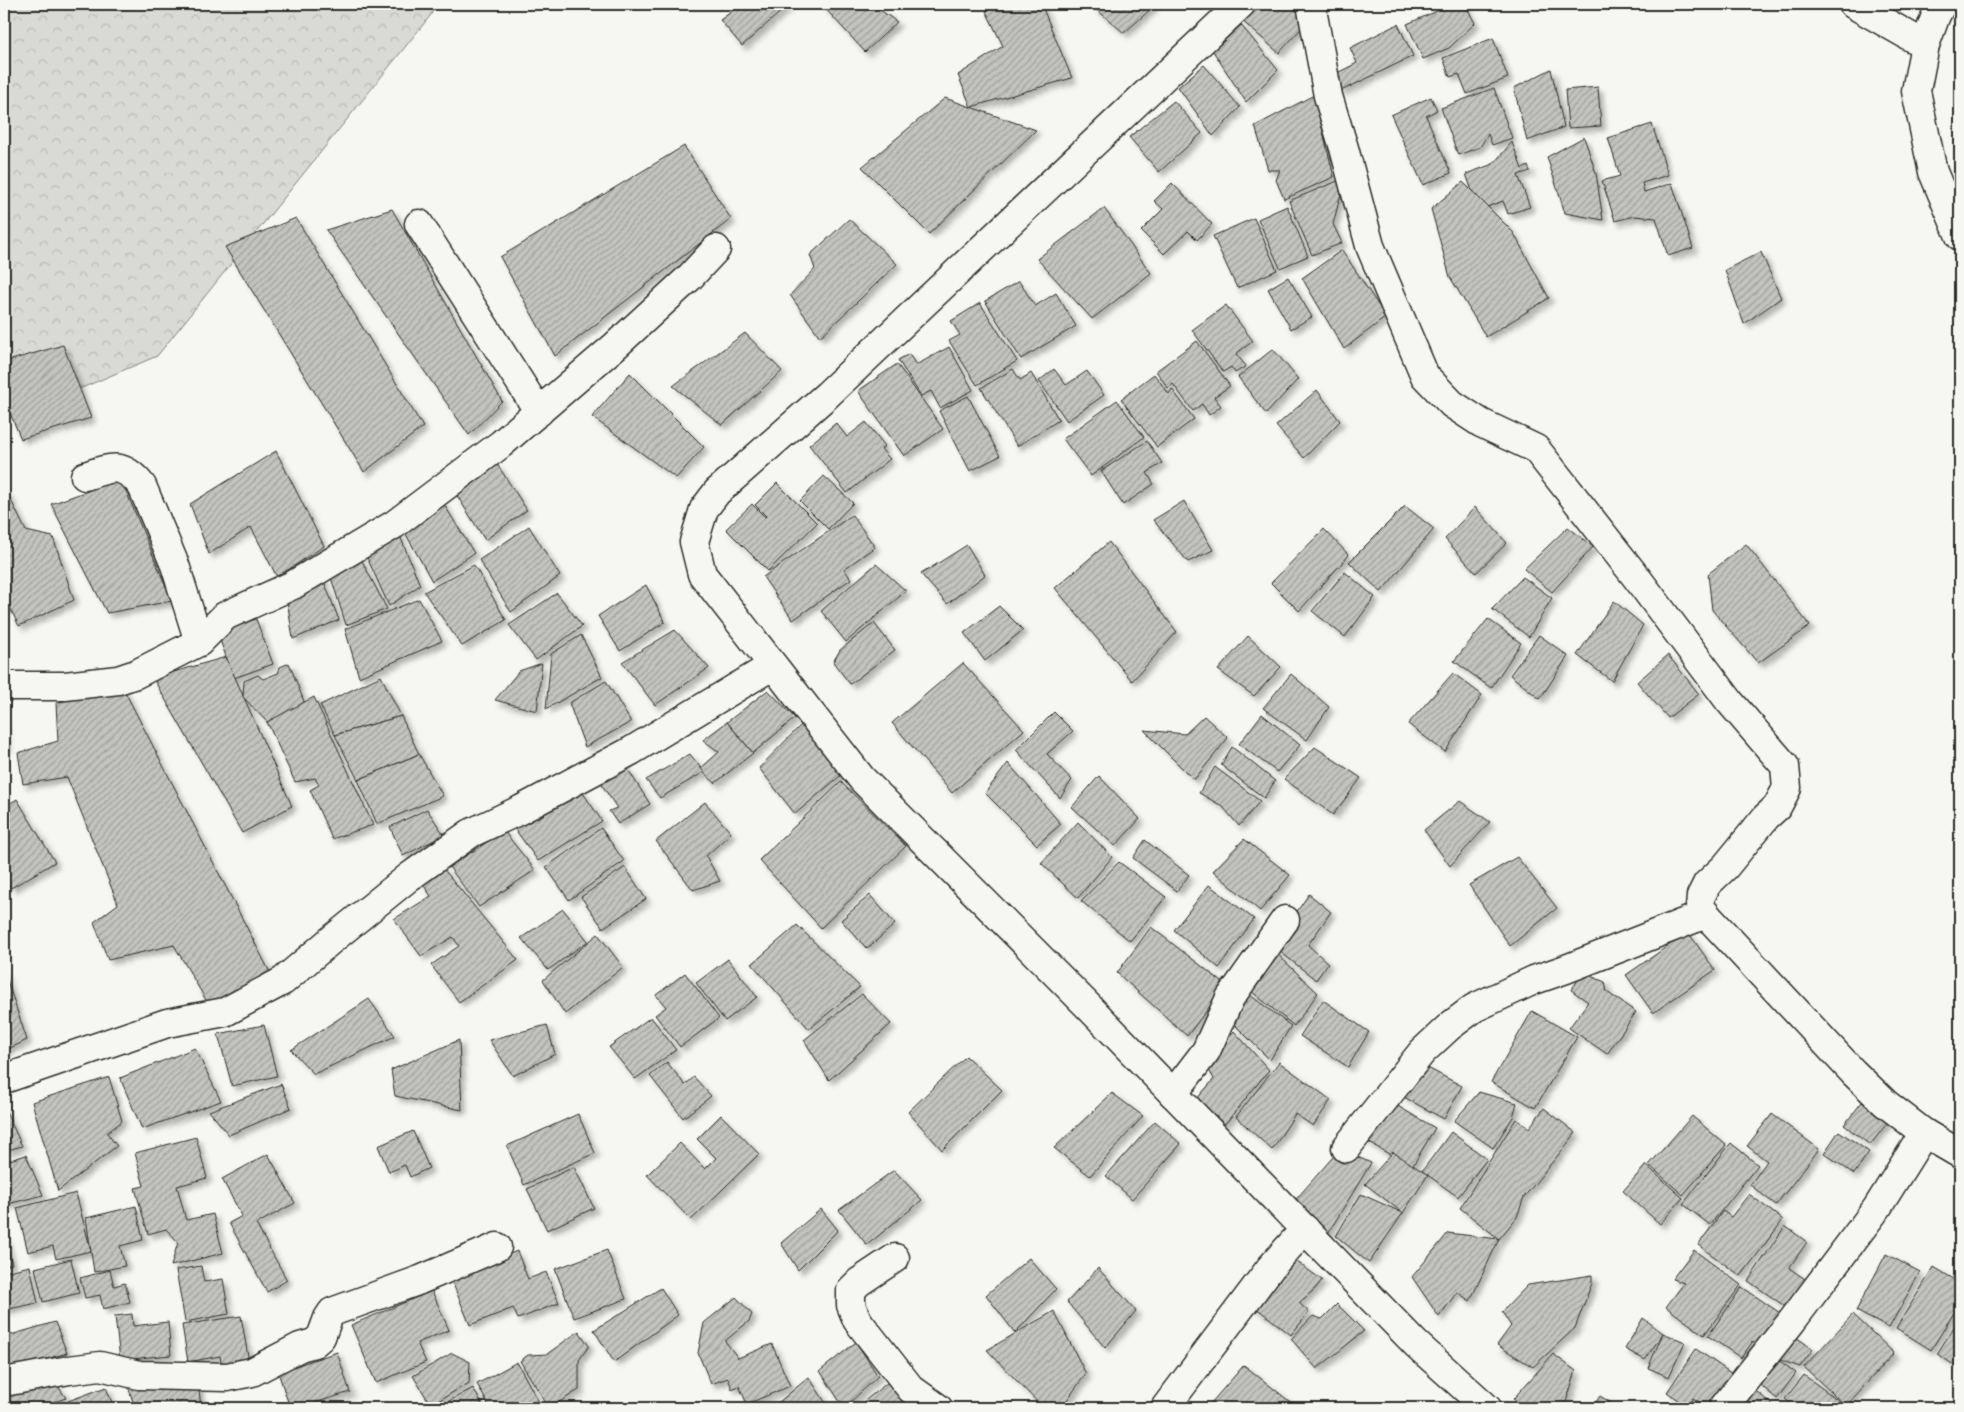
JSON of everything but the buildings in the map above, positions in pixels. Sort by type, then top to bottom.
[{"type":"street","points":[[1241,4],[827,396],[717,492],[704,509],[694,542],[702,574],[862,779],[1173,1094],[1416,1344],[1487,1408]]},
{"type":"street","points":[[1310,4],[1328,96],[1370,246],[1426,376],[1452,404],[1480,423],[1536,450],[1637,578],[1730,702],[1785,766],[1787,788],[1777,807],[1766,817],[1725,867],[1707,884],[1700,908],[1854,1072],[1886,1103],[1924,1134],[1960,1154]]},
{"type":"street","points":[[1853,4],[1926,45]]},
{"type":"street","points":[[1942,4],[1936,15],[1926,45],[1916,91],[1933,172],[1960,236]]},
{"type":"street","points":[[419,224],[538,412]]},
{"type":"street","points":[[4,686],[65,686],[118,680],[136,674],[199,642],[224,616],[293,585],[395,524],[501,444],[615,346],[689,278],[716,249]]},
{"type":"street","points":[[85,476],[108,468],[119,468],[134,477],[142,486],[175,565],[199,642]]},
{"type":"street","points":[[4,1079],[167,1023],[225,1012],[283,981],[330,940],[410,877],[471,833],[520,810],[631,751],[772,666]]},
{"type":"street","points":[[1346,1148],[1422,1052],[1450,1026],[1474,1008],[1534,980],[1566,970],[1706,914]]},
{"type":"street","points":[[1173,1094],[1206,1051],[1230,998],[1285,920]]},
{"type":"street","points":[[1723,1408],[1877,1208],[1924,1134]]},
{"type":"street","points":[[1165,1408],[1271,1267],[1305,1229]]},
{"type":"street","points":[[4,1382],[100,1366],[139,1375],[227,1377],[252,1372],[314,1343],[322,1336],[332,1312],[420,1280],[496,1247]]},
{"type":"street","points":[[895,1258],[859,1282],[851,1290],[849,1297],[851,1305],[857,1320],[911,1389],[938,1408]]},
{"type":"green space","points":[[4,4],[437,4],[430,16],[157,356],[4,421]]}]
